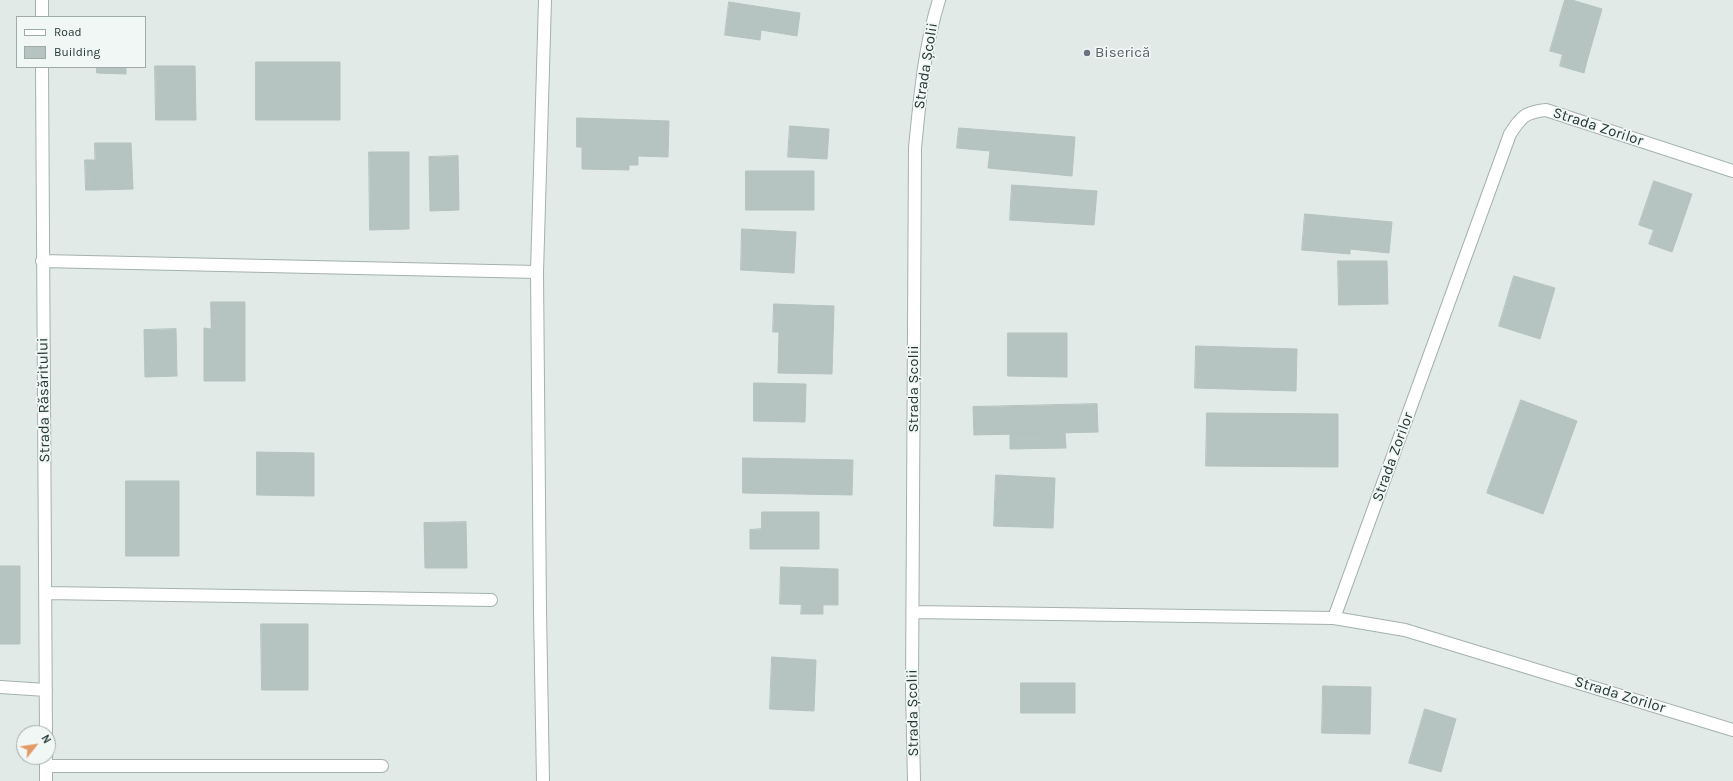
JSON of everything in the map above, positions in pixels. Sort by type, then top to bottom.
[{"type":"street","points":[[42,0],[42,16]]},
{"type":"street","points":[[544,781],[537,272],[545,0]]},
{"type":"street","name":"Strada Școlii","points":[[914,781],[913,612],[915,148],[920,94],[927,47],[939,0]]},
{"type":"street","name":"Strada Răsăritului","points":[[42,68],[46,725]]},
{"type":"street","name":"Strada Zorilor","points":[[1733,171],[1546,110],[1531,111],[1520,119],[1510,134],[1334,618],[1405,630],[1733,730]]},
{"type":"street","points":[[42,261],[537,272]]},
{"type":"street","points":[[46,592],[491,600]]},
{"type":"street","points":[[913,612],[1334,618]]},
{"type":"street","points":[[0,687],[46,690]]},
{"type":"street","points":[[56,762],[382,766]]},
{"type":"street","points":[[46,765],[46,781]]},
{"type":"building","points":[[1565,0],[1572,0],[1602,9],[1587,61],[1550,51]]},
{"type":"building","points":[[729,2],[800,13],[797,36],[761,30],[760,40],[725,35]]},
{"type":"building","points":[[1563,54],[1587,61],[1584,73],[1560,66]]},
{"type":"building","points":[[256,62],[340,62],[340,120],[256,120]]},
{"type":"building","points":[[155,66],[195,66],[196,120],[156,120]]},
{"type":"building","points":[[97,68],[126,68],[126,74],[97,73]]},
{"type":"building","points":[[577,118],[669,121],[668,157],[638,156],[638,165],[629,165],[629,170],[582,169],[582,147],[577,147]]},
{"type":"building","points":[[790,126],[829,129],[827,159],[788,157]]},
{"type":"building","points":[[959,128],[1075,137],[1072,176],[988,168],[990,151],[957,148]]},
{"type":"building","points":[[95,143],[131,143],[133,189],[96,190]]},
{"type":"building","points":[[369,152],[409,152],[409,229],[370,230]]},
{"type":"building","points":[[458,156],[459,210],[430,211],[429,157]]},
{"type":"building","points":[[85,160],[95,160],[96,190],[86,190]]},
{"type":"building","points":[[746,171],[814,171],[814,210],[746,210]]},
{"type":"building","points":[[1654,181],[1692,194],[1677,238],[1639,225]]},
{"type":"building","points":[[1012,185],[1097,191],[1094,225],[1010,220]]},
{"type":"building","points":[[1305,214],[1392,222],[1389,253],[1350,249],[1350,254],[1302,250]]},
{"type":"building","points":[[742,229],[796,232],[794,273],[741,270]]},
{"type":"building","points":[[1654,230],[1677,238],[1672,252],[1649,244]]},
{"type":"building","points":[[1338,261],[1387,261],[1388,304],[1339,305]]},
{"type":"building","points":[[1514,276],[1555,288],[1540,339],[1499,326]]},
{"type":"building","points":[[211,302],[245,302],[245,381],[204,381],[204,328],[211,329]]},
{"type":"building","points":[[774,304],[834,306],[832,374],[778,373],[779,332],[773,332]]},
{"type":"building","points":[[176,329],[177,376],[145,377],[144,330]]},
{"type":"building","points":[[1008,333],[1067,333],[1067,377],[1008,376]]},
{"type":"building","points":[[1196,346],[1297,349],[1296,391],[1195,388]]},
{"type":"building","points":[[754,383],[806,384],[805,422],[754,421]]},
{"type":"building","points":[[1521,400],[1577,421],[1543,514],[1487,493]]},
{"type":"building","points":[[1097,404],[1098,432],[974,435],[973,407]]},
{"type":"building","points":[[1207,413],[1338,414],[1338,467],[1206,466]]},
{"type":"building","points":[[1065,433],[1066,448],[1010,449],[1010,434]]},
{"type":"building","points":[[257,452],[314,453],[314,496],[257,495]]},
{"type":"building","points":[[743,458],[853,460],[852,495],[743,493]]},
{"type":"building","points":[[996,475],[1055,478],[1053,528],[994,526]]},
{"type":"building","points":[[126,481],[179,481],[179,556],[126,556]]},
{"type":"building","points":[[762,512],[819,512],[819,549],[762,549]]},
{"type":"building","points":[[466,522],[467,568],[425,568],[424,523]]},
{"type":"building","points":[[762,529],[762,549],[750,549],[750,530]]},
{"type":"building","points":[[0,566],[20,566],[20,644],[0,644]]},
{"type":"building","points":[[781,567],[838,569],[838,605],[780,604]]},
{"type":"building","points":[[802,604],[823,604],[823,614],[801,614]]},
{"type":"building","points":[[261,624],[308,624],[308,690],[262,690]]},
{"type":"building","points":[[772,657],[816,660],[814,711],[770,709]]},
{"type":"building","points":[[1021,683],[1075,683],[1075,713],[1021,713]]},
{"type":"building","points":[[1323,686],[1371,687],[1370,734],[1322,733]]},
{"type":"building","points":[[1425,709],[1456,719],[1441,772],[1409,763]]},
{"type":"place","name":"Biserică","points":[[1087,53]]}]
